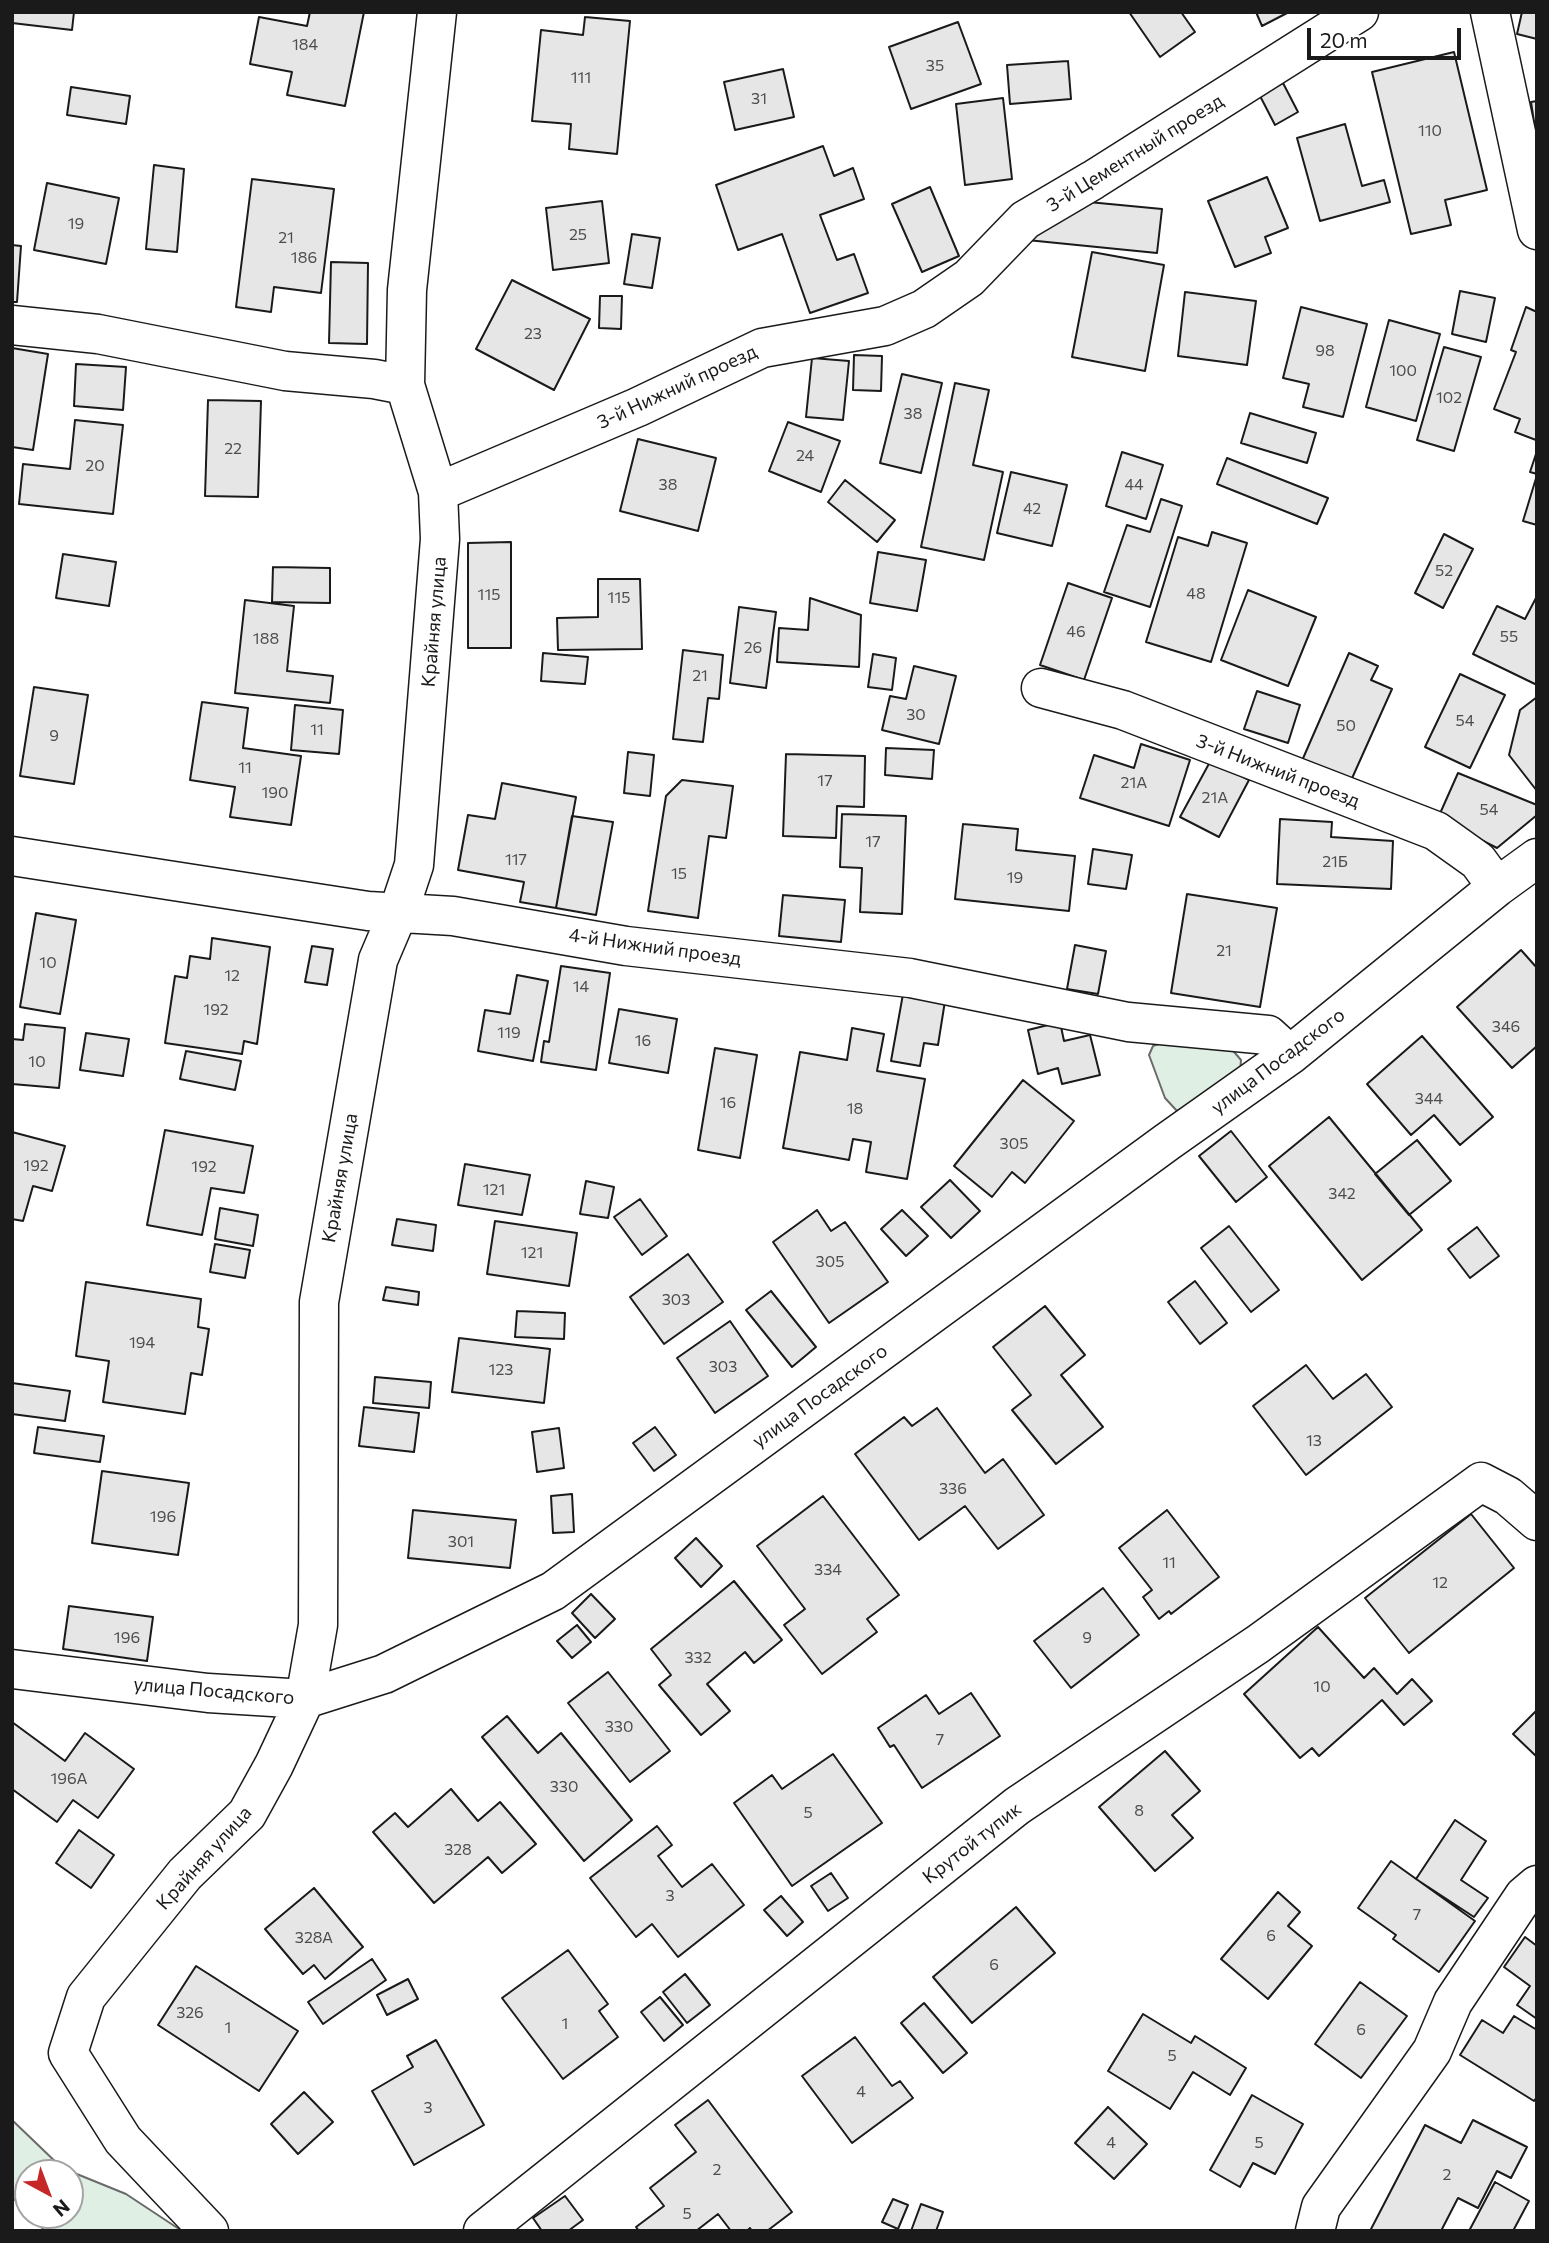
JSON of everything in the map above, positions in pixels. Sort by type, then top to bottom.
[{"type":"street","name":"Крайняя улица","points":[[209,2231],[124,2140],[68,2053],[86,1997],[185,1874],[247,1814],[274,1765],[304,1699],[318,1625],[319,1302],[378,960],[414,865],[440,539],[438,492],[405,385],[407,290],[437,12]]},
{"type":"street","name":"3-й Цементный проезд","points":[[924,309],[969,278],[1025,220],[1359,12]]},
{"type":"street","points":[[1490,12],[1537,230]]},
{"type":"street","name":"3-й Нижний проезд","points":[[438,492],[638,407],[762,348],[885,326],[924,309]]},
{"type":"street","points":[[12,326],[98,334],[285,371],[374,379],[405,385]]},
{"type":"street","name":"3-й Нижний проезд","points":[[1041,688],[1123,710],[1436,831],[1478,861],[1497,887]]},
{"type":"street","name":"4-й Нижний проезд","points":[[12,856],[368,911],[453,916],[626,946],[910,978],[1128,1021],[1268,1035],[1290,1055]]},
{"type":"street","name":"улица Посадского","points":[[12,1669],[208,1693],[304,1699],[384,1674],[553,1591],[1290,1055],[1497,887],[1537,858]]},
{"type":"street","name":"Крутой тупик","points":[[483,2231],[1017,1806],[1258,1644],[1482,1482],[1508,1496],[1537,1521]]},
{"type":"street","points":[[1315,2231],[1321,2207],[1432,2051],[1453,2002],[1524,1896],[1537,1885]]},
{"type":"green space","points":[[1164,1042],[1229,1046],[1241,1060],[1240,1073],[1177,1111],[1165,1098],[1149,1055],[1153,1046]]},
{"type":"green space","points":[[12,2120],[53,2159],[14,2159],[14,2199]]},
{"type":"green space","points":[[84,2177],[126,2194],[182,2231],[43,2229],[84,2229]]},
{"type":"building","points":[[12,12],[74,12],[72,30],[12,23]]},
{"type":"building","points":[[310,12],[364,12],[345,106],[287,95],[292,72],[250,64],[259,17],[307,26]]},
{"type":"building","points":[[1129,12],[1181,12],[1195,32],[1160,57]]},
{"type":"building","points":[[1256,12],[1289,12],[1262,26]]},
{"type":"building","points":[[1522,12],[1537,12],[1537,39],[1517,34]]},
{"type":"building","points":[[585,17],[630,21],[617,154],[569,149],[571,124],[532,121],[541,30],[583,35]]},
{"type":"building","points":[[958,22],[981,84],[911,109],[889,47]]},
{"type":"building","points":[[1454,52],[1487,190],[1445,200],[1451,225],[1411,234],[1372,72]]},
{"type":"building","points":[[1068,61],[1071,99],[1010,104],[1007,65]]},
{"type":"building","points":[[783,69],[794,117],[735,130],[724,82]]},
{"type":"building","points":[[1283,83],[1298,112],[1275,125],[1259,94]]},
{"type":"building","points":[[71,87],[130,96],[126,124],[67,115]]},
{"type":"building","points":[[1003,98],[1012,179],[965,185],[956,104]]},
{"type":"building","points":[[1537,101],[1537,142],[1531,102]]},
{"type":"building","points":[[1345,124],[1362,186],[1384,180],[1390,202],[1320,221],[1297,138]]},
{"type":"building","points":[[823,146],[834,176],[853,168],[864,199],[820,215],[837,260],[854,254],[868,293],[810,313],[782,234],[738,250],[716,185]]},
{"type":"building","points":[[154,165],[184,169],[177,252],[146,249]]},
{"type":"building","points":[[1267,177],[1288,228],[1265,237],[1271,253],[1235,267],[1208,201]]},
{"type":"building","points":[[252,179],[334,189],[321,293],[274,287],[271,312],[236,307]]},
{"type":"building","points":[[47,183],[119,198],[106,264],[34,250]]},
{"type":"building","points":[[930,187],[959,256],[922,272],[892,204]]},
{"type":"building","points":[[602,201],[609,263],[553,270],[546,208]]},
{"type":"building","points":[[1078,201],[1162,209],[1157,253],[1027,240]]},
{"type":"building","points":[[632,234],[660,238],[652,288],[624,284]]},
{"type":"building","points":[[12,245],[21,246],[17,302],[12,302]]},
{"type":"building","points":[[1092,252],[1164,265],[1145,371],[1072,357]]},
{"type":"building","points":[[331,262],[368,263],[367,344],[329,343]]},
{"type":"building","points":[[512,280],[590,319],[554,390],[476,349]]},
{"type":"building","points":[[1460,291],[1495,298],[1486,342],[1452,334]]},
{"type":"building","points":[[1185,292],[1256,301],[1247,365],[1178,356]]},
{"type":"building","points":[[600,296],[622,296],[621,329],[599,328]]},
{"type":"building","points":[[1301,307],[1367,324],[1343,417],[1303,407],[1309,384],[1283,378]]},
{"type":"building","points":[[1526,307],[1537,312],[1536,440],[1515,432],[1520,419],[1494,409],[1516,352],[1511,350]]},
{"type":"building","points":[[1389,320],[1440,334],[1416,421],[1366,407]]},
{"type":"building","points":[[1444,347],[1481,357],[1454,451],[1417,440]]},
{"type":"building","points":[[12,348],[48,354],[33,450],[12,447]]},
{"type":"building","points":[[854,355],[882,356],[881,391],[853,390]]},
{"type":"building","points":[[812,358],[849,361],[843,420],[806,417]]},
{"type":"building","points":[[76,364],[126,367],[123,410],[74,406]]},
{"type":"building","points":[[902,374],[942,383],[921,473],[880,463]]},
{"type":"building","points":[[955,383],[989,390],[973,465],[1003,472],[984,560],[921,547]]},
{"type":"building","points":[[208,400],[261,401],[258,497],[205,496]]},
{"type":"building","points":[[1250,413],[1316,433],[1307,463],[1241,443]]},
{"type":"building","points":[[75,420],[123,425],[113,514],[19,504],[23,464],[70,469]]},
{"type":"building","points":[[788,422],[840,441],[821,492],[769,471]]},
{"type":"building","points":[[638,439],[716,458],[698,531],[620,511]]},
{"type":"building","points":[[1537,451],[1537,474],[1530,472]]},
{"type":"building","points":[[1122,452],[1163,465],[1146,519],[1106,506]]},
{"type":"building","points":[[1227,458],[1328,498],[1317,524],[1217,484]]},
{"type":"building","points":[[1011,472],[1067,485],[1052,546],[997,533]]},
{"type":"building","points":[[1537,475],[1537,525],[1523,521]]},
{"type":"building","points":[[845,480],[895,520],[877,542],[828,502]]},
{"type":"building","points":[[1161,499],[1182,506],[1150,607],[1104,592],[1127,525],[1150,532]]},
{"type":"building","points":[[1212,532],[1247,543],[1211,662],[1146,642],[1178,537],[1208,546]]},
{"type":"building","points":[[1444,534],[1473,549],[1443,608],[1415,593]]},
{"type":"building","points":[[511,542],[511,648],[468,648],[468,543]]},
{"type":"building","points":[[878,552],[926,560],[917,611],[870,603]]},
{"type":"building","points":[[63,554],[116,562],[109,606],[56,598]]},
{"type":"building","points":[[273,567],[330,568],[330,603],[272,602]]},
{"type":"building","points":[[598,579],[640,579],[642,649],[558,650],[557,618],[598,617]]},
{"type":"building","points":[[1068,583],[1112,598],[1084,680],[1040,665]]},
{"type":"building","points":[[1248,590],[1316,617],[1288,686],[1221,660]]},
{"type":"building","points":[[1537,596],[1535,684],[1473,654],[1497,606],[1525,619]]},
{"type":"building","points":[[810,598],[861,615],[859,667],[777,662],[779,628],[808,630]]},
{"type":"building","points":[[245,600],[294,606],[287,671],[333,676],[330,703],[235,693]]},
{"type":"building","points":[[739,607],[776,612],[766,688],[730,683]]},
{"type":"building","points":[[683,650],[723,655],[719,699],[708,698],[703,742],[673,739]]},
{"type":"building","points":[[543,653],[588,657],[585,684],[541,681]]},
{"type":"building","points":[[1349,653],[1378,666],[1371,680],[1392,689],[1349,785],[1301,763]]},
{"type":"building","points":[[873,654],[896,658],[892,690],[868,687]]},
{"type":"building","points":[[914,666],[956,676],[939,744],[882,730],[890,696],[906,699]]},
{"type":"building","points":[[1460,674],[1505,695],[1470,768],[1425,747]]},
{"type":"building","points":[[34,687],[88,695],[74,784],[20,776]]},
{"type":"building","points":[[1257,691],[1300,705],[1288,743],[1244,729]]},
{"type":"building","points":[[1537,697],[1537,791],[1509,755],[1520,710]]},
{"type":"building","points":[[202,702],[248,708],[243,748],[301,756],[291,825],[230,817],[235,787],[190,780]]},
{"type":"building","points":[[295,705],[343,710],[339,754],[291,750]]},
{"type":"building","points":[[1141,744],[1190,760],[1169,826],[1080,798],[1094,755],[1134,768]]},
{"type":"building","points":[[886,748],[934,750],[932,779],[885,775]]},
{"type":"building","points":[[628,752],[654,755],[650,796],[624,793]]},
{"type":"building","points":[[786,754],[865,756],[864,807],[837,806],[836,838],[783,836]]},
{"type":"building","points":[[1211,760],[1249,780],[1219,837],[1180,817]]},
{"type":"building","points":[[1458,773],[1537,805],[1537,815],[1497,848],[1438,818]]},
{"type":"building","points":[[682,780],[733,786],[726,838],[709,836],[698,918],[648,911],[666,796]]},
{"type":"building","points":[[502,783],[576,797],[556,908],[520,902],[524,882],[458,870],[468,815],[495,819]]},
{"type":"building","points":[[842,814],[906,816],[902,914],[860,912],[862,868],[840,867]]},
{"type":"building","points":[[572,816],[613,822],[596,915],[556,908]]},
{"type":"building","points":[[1280,819],[1332,822],[1331,837],[1393,841],[1391,889],[1277,884]]},
{"type":"building","points":[[963,824],[1018,829],[1016,850],[1075,856],[1069,911],[955,899]]},
{"type":"building","points":[[1093,849],[1132,855],[1126,889],[1088,884]]},
{"type":"building","points":[[1187,894],[1277,908],[1260,1007],[1171,993]]},
{"type":"building","points":[[783,895],[845,900],[841,942],[779,936]]},
{"type":"building","points":[[36,913],[76,920],[60,1014],[20,1007]]},
{"type":"building","points":[[212,938],[270,947],[257,1044],[244,1041],[242,1054],[165,1043],[175,976],[187,978],[190,956],[210,959]]},
{"type":"building","points":[[1075,945],[1106,951],[1098,994],[1067,989]]},
{"type":"building","points":[[312,946],[333,949],[327,985],[305,982]]},
{"type":"building","points":[[1521,950],[1537,968],[1537,1046],[1512,1068],[1457,1007]]},
{"type":"building","points":[[561,966],[610,973],[596,1070],[541,1062],[544,1041],[549,1042]]},
{"type":"building","points":[[517,975],[548,981],[533,1061],[478,1051],[485,1010],[510,1014]]},
{"type":"building","points":[[903,994],[945,1001],[938,1045],[924,1043],[920,1066],[891,1061]]},
{"type":"building","points":[[619,1009],[677,1019],[668,1073],[609,1063]]},
{"type":"building","points":[[1060,1022],[1064,1041],[1090,1035],[1100,1075],[1062,1084],[1058,1068],[1038,1074],[1028,1030]]},
{"type":"building","points":[[25,1024],[65,1028],[59,1088],[12,1084],[12,1039],[23,1040]]},
{"type":"building","points":[[852,1028],[884,1034],[877,1071],[925,1079],[907,1179],[866,1172],[871,1142],[853,1139],[849,1160],[783,1148],[800,1052],[847,1060]]},
{"type":"building","points":[[86,1033],[129,1039],[123,1076],[80,1070]]},
{"type":"building","points":[[1422,1036],[1493,1117],[1460,1145],[1434,1115],[1411,1135],[1367,1084]]},
{"type":"building","points":[[715,1048],[757,1055],[740,1158],[698,1150]]},
{"type":"building","points":[[186,1051],[241,1061],[235,1090],[180,1079]]},
{"type":"building","points":[[1023,1080],[1074,1121],[1025,1183],[1012,1172],[992,1197],[954,1166]]},
{"type":"building","points":[[1329,1117],[1422,1230],[1362,1280],[1269,1166]]},
{"type":"building","points":[[165,1130],[253,1146],[244,1193],[211,1188],[202,1235],[147,1225]]},
{"type":"building","points":[[1231,1131],[1267,1177],[1236,1202],[1199,1156]]},
{"type":"building","points":[[12,1132],[65,1146],[52,1191],[33,1186],[23,1221],[12,1219]]},
{"type":"building","points":[[1417,1140],[1451,1181],[1409,1215],[1375,1174]]},
{"type":"building","points":[[465,1164],[530,1175],[522,1215],[458,1205]]},
{"type":"building","points":[[950,1180],[980,1211],[951,1238],[921,1207]]},
{"type":"building","points":[[586,1181],[614,1187],[608,1218],[580,1214]]},
{"type":"building","points":[[640,1199],[667,1236],[642,1255],[614,1217]]},
{"type":"building","points":[[220,1208],[258,1215],[253,1246],[215,1239]]},
{"type":"building","points":[[817,1210],[831,1231],[845,1222],[888,1282],[829,1323],[773,1242]]},
{"type":"building","points":[[902,1210],[928,1236],[906,1256],[881,1229]]},
{"type":"building","points":[[397,1219],[436,1225],[433,1251],[392,1245]]},
{"type":"building","points":[[495,1221],[577,1233],[569,1286],[487,1274]]},
{"type":"building","points":[[1229,1226],[1279,1290],[1251,1312],[1201,1248]]},
{"type":"building","points":[[1477,1227],[1499,1256],[1470,1278],[1448,1249]]},
{"type":"building","points":[[215,1244],[250,1250],[245,1278],[210,1272]]},
{"type":"building","points":[[688,1254],[723,1302],[664,1344],[630,1297]]},
{"type":"building","points":[[1195,1281],[1227,1323],[1200,1344],[1168,1302]]},
{"type":"building","points":[[86,1282],[201,1299],[198,1327],[209,1329],[202,1375],[191,1373],[185,1414],[103,1402],[109,1361],[76,1356]]},
{"type":"building","points":[[386,1287],[419,1292],[418,1305],[383,1300]]},
{"type":"building","points":[[771,1291],[816,1347],[792,1367],[746,1310]]},
{"type":"building","points":[[1045,1306],[1085,1355],[1061,1375],[1103,1427],[1056,1464],[1012,1410],[1031,1395],[993,1347]]},
{"type":"building","points":[[517,1311],[565,1313],[564,1339],[515,1337]]},
{"type":"building","points":[[730,1321],[768,1376],[715,1413],[677,1358]]},
{"type":"building","points":[[459,1338],[550,1349],[544,1403],[452,1392]]},
{"type":"building","points":[[1306,1365],[1333,1399],[1366,1374],[1392,1407],[1306,1475],[1253,1406]]},
{"type":"building","points":[[375,1377],[431,1382],[429,1408],[373,1403]]},
{"type":"building","points":[[12,1383],[70,1391],[65,1421],[12,1414]]},
{"type":"building","points":[[364,1407],[419,1413],[414,1452],[359,1446]]},
{"type":"building","points":[[937,1408],[985,1473],[1003,1459],[1044,1515],[998,1549],[965,1506],[919,1540],[855,1454],[904,1417],[912,1426]]},
{"type":"building","points":[[38,1427],[104,1436],[100,1462],[34,1453]]},
{"type":"building","points":[[655,1427],[676,1455],[654,1471],[633,1443]]},
{"type":"building","points":[[559,1428],[564,1468],[537,1472],[532,1432]]},
{"type":"building","points":[[102,1471],[189,1483],[178,1555],[92,1543]]},
{"type":"building","points":[[572,1494],[574,1532],[553,1533],[551,1496]]},
{"type":"building","points":[[823,1496],[899,1595],[867,1619],[877,1632],[822,1674],[784,1625],[805,1609],[757,1546]]},
{"type":"building","points":[[413,1510],[516,1520],[510,1568],[408,1558]]},
{"type":"building","points":[[1167,1510],[1219,1577],[1171,1614],[1169,1611],[1159,1619],[1143,1597],[1152,1590],[1119,1548]]},
{"type":"building","points":[[1471,1514],[1514,1568],[1409,1653],[1365,1598]]},
{"type":"building","points":[[696,1538],[722,1566],[701,1587],[675,1558]]},
{"type":"building","points":[[734,1581],[782,1640],[754,1663],[745,1652],[707,1684],[730,1711],[701,1735],[659,1685],[671,1675],[651,1649]]},
{"type":"building","points":[[1103,1588],[1139,1635],[1071,1688],[1034,1641]]},
{"type":"building","points":[[591,1594],[615,1619],[595,1638],[572,1613]]},
{"type":"building","points":[[69,1606],[153,1617],[147,1661],[63,1649]]},
{"type":"building","points":[[577,1625],[591,1642],[572,1658],[557,1641]]},
{"type":"building","points":[[1318,1627],[1364,1678],[1374,1668],[1397,1694],[1412,1679],[1432,1701],[1404,1725],[1382,1700],[1319,1756],[1312,1748],[1300,1758],[1244,1694]]},
{"type":"building","points":[[608,1672],[670,1751],[630,1782],[568,1703]]},
{"type":"building","points":[[971,1693],[1000,1736],[922,1788],[894,1745],[890,1747],[878,1728],[926,1695],[939,1714]]},
{"type":"building","points":[[1537,1710],[1537,1757],[1513,1734]]},
{"type":"building","points":[[507,1716],[538,1753],[561,1733],[632,1820],[584,1861],[482,1737]]},
{"type":"building","points":[[12,1722],[65,1761],[85,1733],[134,1769],[98,1818],[73,1800],[57,1822],[12,1789]]},
{"type":"building","points":[[1165,1751],[1200,1791],[1172,1815],[1193,1838],[1155,1871],[1099,1807]]},
{"type":"building","points":[[833,1754],[882,1823],[792,1886],[734,1803],[772,1775],[782,1789]]},
{"type":"building","points":[[451,1789],[478,1821],[500,1802],[536,1844],[502,1873],[488,1857],[434,1903],[373,1832],[395,1813],[408,1827]]},
{"type":"building","points":[[1455,1820],[1486,1841],[1461,1880],[1488,1898],[1474,1917],[1416,1879]]},
{"type":"building","points":[[657,1826],[672,1845],[658,1856],[682,1887],[712,1864],[744,1905],[678,1957],[652,1924],[636,1937],[590,1878]]},
{"type":"building","points":[[79,1830],[114,1855],[91,1888],[56,1863]]},
{"type":"building","points":[[1391,1861],[1475,1921],[1439,1972],[1393,1939],[1396,1935],[1358,1908]]},
{"type":"building","points":[[831,1873],[848,1898],[828,1911],[811,1886]]},
{"type":"building","points":[[314,1888],[363,1947],[325,1979],[314,1965],[303,1974],[265,1929]]},
{"type":"building","points":[[1278,1892],[1300,1912],[1288,1926],[1312,1946],[1268,1999],[1221,1959]]},
{"type":"building","points":[[781,1896],[803,1922],[787,1936],[764,1910]]},
{"type":"building","points":[[1016,1907],[1055,1953],[972,2023],[933,1977]]},
{"type":"building","points":[[1525,1937],[1537,1946],[1537,2019],[1517,2005],[1530,1986],[1504,1967]]},
{"type":"building","points":[[568,1950],[608,2004],[599,2011],[618,2037],[563,2079],[502,1998]]},
{"type":"building","points":[[372,1959],[386,1980],[323,2024],[308,2002]]},
{"type":"building","points":[[196,1966],[298,2031],[259,2091],[158,2025]]},
{"type":"building","points":[[685,1974],[710,2005],[687,2023],[663,1992]]},
{"type":"building","points":[[408,1979],[418,1999],[387,2015],[377,1995]]},
{"type":"building","points":[[1360,1982],[1407,2016],[1361,2078],[1315,2044]]},
{"type":"building","points":[[660,1997],[683,2025],[664,2041],[641,2012]]},
{"type":"building","points":[[924,2003],[967,2053],[943,2073],[901,2023]]},
{"type":"building","points":[[1143,2014],[1191,2043],[1195,2036],[1246,2068],[1230,2095],[1193,2072],[1170,2109],[1108,2071]]},
{"type":"building","points":[[1514,2016],[1537,2030],[1537,2097],[1534,2101],[1460,2055],[1482,2020],[1503,2033]]},
{"type":"building","points":[[855,2037],[892,2086],[900,2081],[913,2098],[852,2143],[802,2076]]},
{"type":"building","points":[[436,2040],[484,2125],[414,2165],[372,2091],[413,2067],[407,2056]]},
{"type":"building","points":[[304,2092],[333,2122],[298,2154],[271,2124]]},
{"type":"building","points":[[1252,2095],[1303,2124],[1275,2174],[1253,2163],[1240,2187],[1210,2170]]},
{"type":"building","points":[[708,2100],[792,2212],[767,2231],[752,2231],[750,2228],[747,2231],[731,2231],[718,2214],[696,2231],[639,2231],[636,2227],[664,2206],[650,2188],[696,2152],[675,2125]]},
{"type":"building","points":[[1108,2107],[1147,2144],[1114,2179],[1075,2143]]},
{"type":"building","points":[[1473,2120],[1527,2147],[1511,2178],[1497,2171],[1478,2208],[1458,2198],[1441,2231],[1370,2231],[1425,2125],[1461,2143]]},
{"type":"building","points":[[1495,2182],[1529,2201],[1513,2231],[1469,2231]]},
{"type":"building","points":[[565,2196],[583,2220],[568,2231],[542,2231],[533,2218]]},
{"type":"building","points":[[893,2199],[908,2205],[898,2229],[882,2222]]},
{"type":"building","points":[[921,2204],[943,2212],[936,2231],[911,2231]]}]
